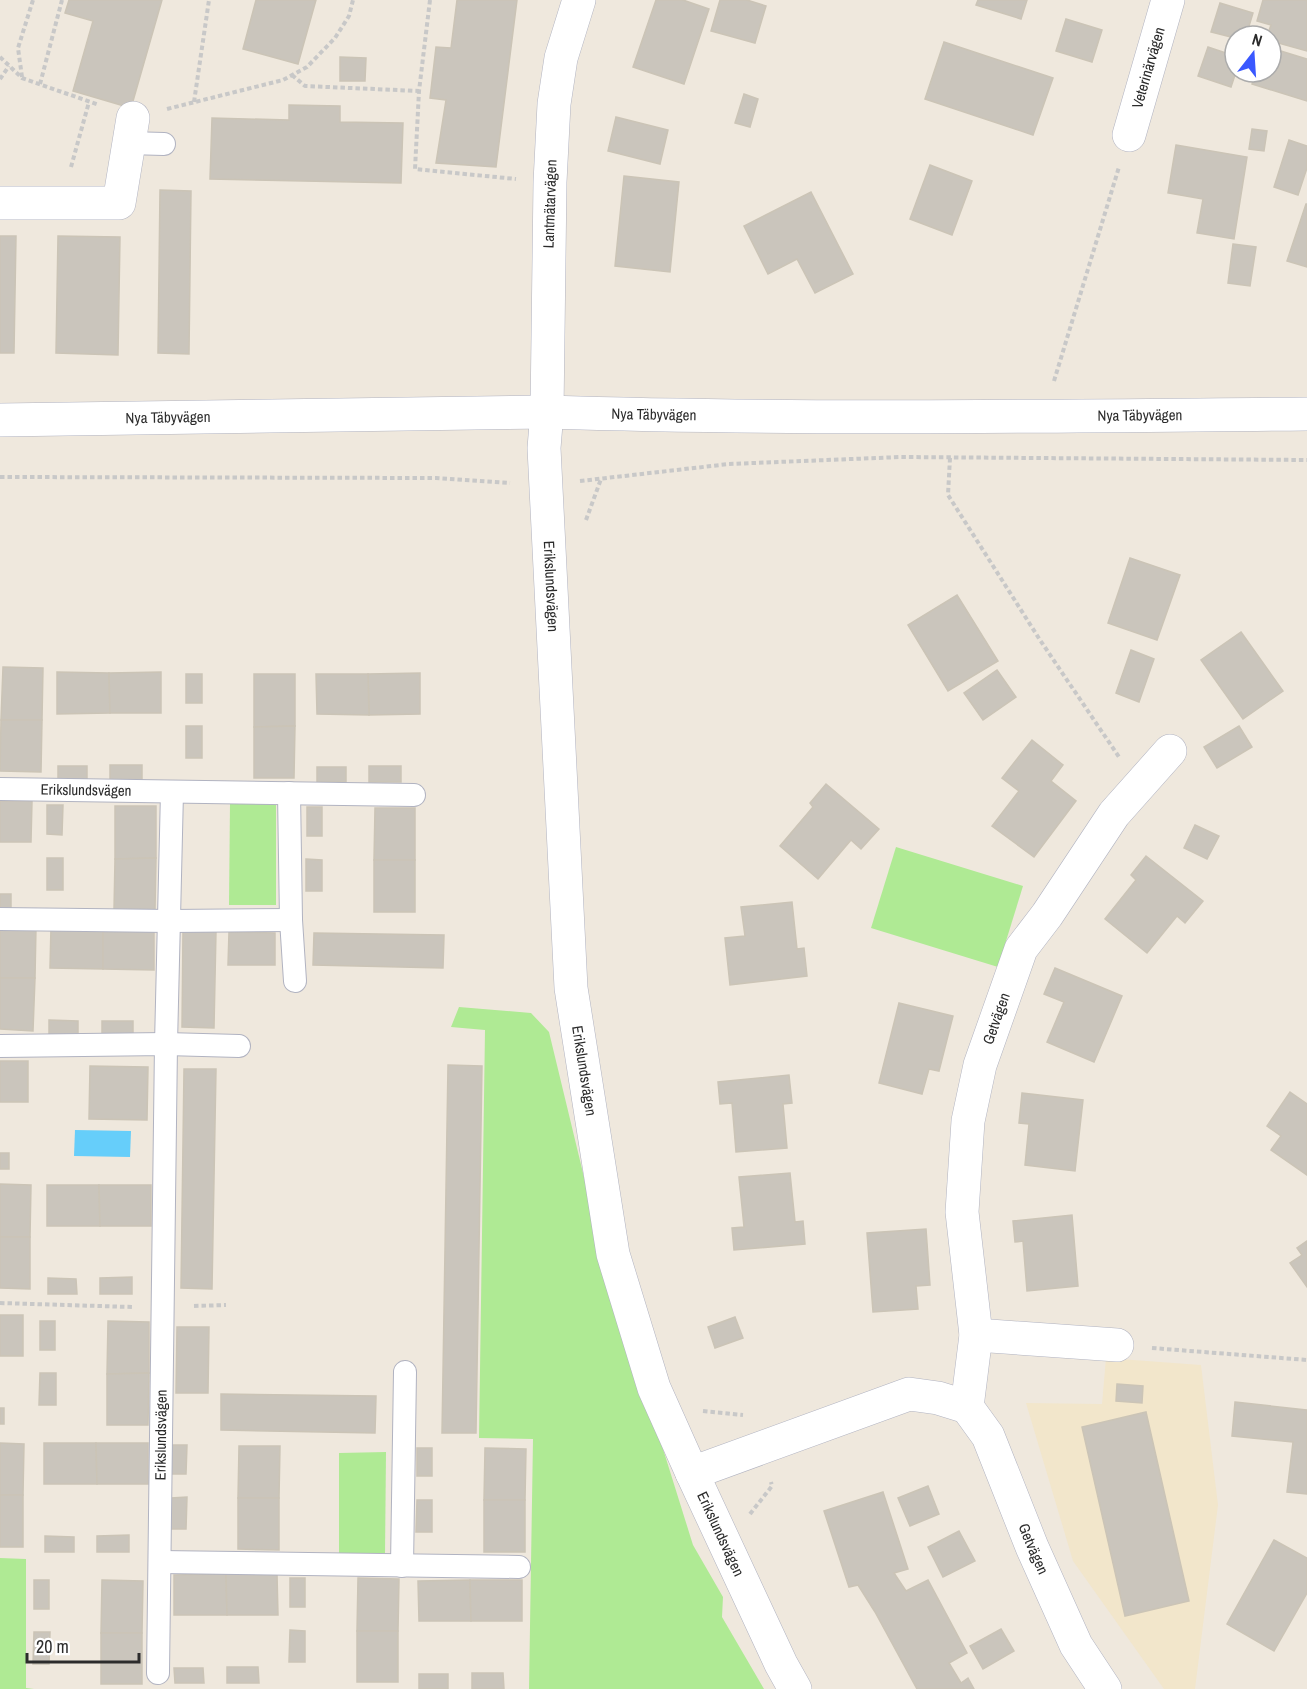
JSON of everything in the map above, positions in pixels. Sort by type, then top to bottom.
[{"type":"street","name":"Lantmätarvägen","points":[[547,412],[550,182],[556,92],[561,58],[579,0]]},
{"type":"street","name":"Veterinärvägen","points":[[1129,135],[1168,0]]},
{"type":"street","points":[[0,203],[119,203],[130,130]]},
{"type":"street","name":"Nya Täbyvägen","points":[[0,420],[547,412],[1043,416],[1307,414]]},
{"type":"street","name":"Erikslundsvägen","points":[[547,412],[544,448],[571,988],[613,1254],[654,1388],[776,1653],[795,1689]]},
{"type":"street","name":"Getvägen","points":[[1105,1689],[1076,1645],[1032,1547],[988,1436],[967,1407],[976,1335],[962,1212],[969,1121],[980,1065],[1021,949],[1047,915],[1114,814],[1170,751]]},
{"type":"street","points":[[976,1335],[1117,1345]]},
{"type":"street","points":[[692,1473],[909,1394],[938,1398],[967,1407]]},
{"type":"lane","points":[[130,130],[164,144]]},
{"type":"lane","name":"Erikslundsvägen","points":[[0,789],[414,795]]},
{"type":"lane","name":"Erikslundsvägen","points":[[158,1673],[166,1044],[172,792]]},
{"type":"lane","points":[[289,793],[291,920],[295,981]]},
{"type":"lane","points":[[0,919],[291,920]]},
{"type":"lane","points":[[0,1046],[166,1044],[239,1046]]},
{"type":"lane","points":[[402,1566],[405,1372]]},
{"type":"lane","points":[[160,1562],[519,1567]]},
{"type":"path","points":[[22,78],[18,48],[33,0]]},
{"type":"path","points":[[40,84],[62,0]]},
{"type":"path","points":[[194,102],[209,0]]},
{"type":"path","points":[[0,57],[22,78],[89,102],[130,130],[194,102],[282,80],[307,67],[335,39],[349,16],[353,0]]},
{"type":"path","points":[[430,0],[419,91],[415,169],[550,182]]},
{"type":"path","points":[[0,79],[9,66]]},
{"type":"path","points":[[292,75],[305,86],[419,91]]},
{"type":"path","points":[[69,177],[89,102]]},
{"type":"path","points":[[1043,416],[1129,135]]},
{"type":"path","points":[[0,477],[436,478],[546,486],[729,464],[901,457],[1307,460]]},
{"type":"path","points":[[950,458],[948,495],[1040,640],[1140,786]]},
{"type":"path","points":[[583,528],[601,479]]},
{"type":"path","points":[[0,1304],[164,1307],[226,1305]]},
{"type":"path","points":[[1117,1345],[1307,1360]]},
{"type":"path","points":[[695,1403],[703,1412],[749,1416],[763,1446],[772,1486],[749,1513],[751,1524]]},
{"type":"shaded area","points":[[1106,1358],[1201,1365],[1218,1505],[1195,1689],[1164,1689],[1073,1561],[1026,1403],[1102,1404]]},
{"type":"green space","points":[[230,803],[276,803],[276,905],[229,905]]},
{"type":"green space","points":[[896,847],[1023,886],[998,967],[871,928]]},
{"type":"green space","points":[[459,1007],[531,1013],[549,1032],[604,1260],[693,1545],[723,1597],[722,1617],[764,1689],[529,1689],[533,1439],[479,1438],[485,1030],[451,1027]]},
{"type":"green space","points":[[386,1452],[385,1555],[339,1554],[339,1453]]},
{"type":"green space","points":[[0,1558],[26,1559],[26,1688],[34,1689],[0,1689]]},
{"type":"water","points":[[75,1130],[131,1131],[130,1157],[74,1156]]},
{"type":"building","points":[[69,0],[162,0],[131,108],[73,91],[93,21],[65,13]]},
{"type":"building","points":[[256,0],[316,0],[298,64],[243,49]]},
{"type":"building","points":[[457,0],[517,0],[496,167],[436,163],[446,100],[430,98],[436,47],[451,48]]},
{"type":"building","points":[[656,0],[683,0],[709,9],[684,84],[633,67]]},
{"type":"building","points":[[720,0],[747,0],[766,6],[755,43],[711,31]]},
{"type":"building","points":[[978,0],[1027,0],[1021,19],[976,5]]},
{"type":"building","points":[[1263,0],[1307,0],[1307,51],[1283,44],[1283,24],[1257,21]]},
{"type":"building","points":[[1220,3],[1253,13],[1250,24],[1223,24],[1223,35],[1211,32]]},
{"type":"building","points":[[1066,19],[1102,30],[1092,62],[1056,51]]},
{"type":"building","points":[[944,42],[1053,78],[1033,135],[925,99]]},
{"type":"building","points":[[1208,47],[1223,52],[1223,84],[1232,84],[1231,87],[1198,76]]},
{"type":"building","points":[[1283,52],[1307,59],[1307,101],[1252,84],[1283,84]]},
{"type":"building","points":[[340,57],[366,58],[365,81],[340,81]]},
{"type":"building","points":[[744,94],[758,99],[750,127],[735,123]]},
{"type":"building","points":[[289,105],[340,106],[340,122],[403,123],[401,183],[210,179],[212,118],[289,120]]},
{"type":"building","points":[[616,117],[668,130],[660,164],[608,151]]},
{"type":"building","points":[[1252,129],[1267,131],[1264,151],[1249,149]]},
{"type":"building","points":[[1289,140],[1307,146],[1307,168],[1298,195],[1274,187]]},
{"type":"building","points":[[1176,145],[1247,157],[1234,239],[1197,233],[1203,199],[1168,193]]},
{"type":"building","points":[[930,165],[972,181],[952,235],[910,219]]},
{"type":"building","points":[[624,176],[679,182],[670,272],[615,266]]},
{"type":"building","points":[[160,190],[191,191],[189,354],[158,353]]},
{"type":"building","points":[[811,192],[853,274],[815,293],[797,259],[768,274],[744,226]]},
{"type":"building","points":[[1307,204],[1307,267],[1287,261]]},
{"type":"building","points":[[0,236],[16,236],[14,353],[0,353]]},
{"type":"building","points":[[58,236],[120,237],[118,355],[56,353]]},
{"type":"building","points":[[1233,244],[1256,247],[1250,286],[1228,283]]},
{"type":"building","points":[[1130,558],[1180,575],[1157,640],[1108,623]]},
{"type":"building","points":[[957,595],[998,661],[948,691],[908,625]]},
{"type":"building","points":[[1241,632],[1283,691],[1243,719],[1201,660]]},
{"type":"building","points":[[1131,650],[1154,659],[1139,702],[1116,693]]},
{"type":"building","points":[[3,667],[43,668],[42,720],[1,720]]},
{"type":"building","points":[[997,670],[1016,697],[983,720],[964,693]]},
{"type":"building","points":[[57,672],[109,673],[110,713],[57,714]]},
{"type":"building","points":[[161,672],[161,713],[110,713],[109,673]]},
{"type":"building","points":[[420,673],[420,714],[369,715],[368,674]]},
{"type":"building","points":[[186,674],[202,674],[202,703],[186,703]]},
{"type":"building","points":[[254,674],[295,674],[295,726],[254,727]]},
{"type":"building","points":[[316,674],[368,674],[369,715],[317,714]]},
{"type":"building","points":[[1,720],[42,720],[41,772],[0,771]]},
{"type":"building","points":[[186,726],[202,726],[202,758],[186,758]]},
{"type":"building","points":[[295,726],[294,778],[254,778],[254,727]]},
{"type":"building","points":[[1239,726],[1252,747],[1217,768],[1204,747]]},
{"type":"building","points":[[1032,740],[1063,765],[1051,781],[1076,801],[1034,857],[992,826],[1019,791],[1002,778]]},
{"type":"building","points":[[110,765],[142,765],[142,781],[110,781]]},
{"type":"building","points":[[58,766],[87,766],[87,781],[58,782]]},
{"type":"building","points":[[369,766],[401,766],[401,782],[369,782]]},
{"type":"building","points":[[317,767],[346,767],[346,782],[317,782]]},
{"type":"building","points":[[826,784],[879,829],[861,849],[851,840],[818,879],[780,846],[813,807],[810,803]]},
{"type":"building","points":[[0,801],[32,801],[31,842],[0,842]]},
{"type":"building","points":[[47,805],[63,805],[62,835],[47,834]]},
{"type":"building","points":[[115,806],[156,806],[156,858],[115,859]]},
{"type":"building","points":[[307,807],[322,807],[322,836],[307,836]]},
{"type":"building","points":[[375,808],[415,808],[415,860],[374,860]]},
{"type":"building","points":[[1195,825],[1219,836],[1207,859],[1184,848]]},
{"type":"building","points":[[1146,856],[1203,901],[1185,923],[1177,916],[1147,953],[1105,919],[1136,880],[1131,875]]},
{"type":"building","points":[[47,858],[63,858],[63,890],[47,890]]},
{"type":"building","points":[[156,858],[155,910],[114,910],[115,859]]},
{"type":"building","points":[[306,859],[322,860],[322,891],[306,891]]},
{"type":"building","points":[[374,860],[415,860],[415,912],[374,912]]},
{"type":"building","points":[[0,894],[11,894],[11,909],[0,909]]},
{"type":"building","points":[[792,902],[797,949],[804,948],[807,976],[730,985],[725,938],[745,936],[741,907]]},
{"type":"building","points":[[0,926],[36,927],[35,978],[0,978]]},
{"type":"building","points":[[51,927],[103,928],[103,969],[50,968]]},
{"type":"building","points":[[103,928],[154,929],[154,970],[103,969]]},
{"type":"building","points":[[183,930],[216,931],[214,1028],[182,1027]]},
{"type":"building","points":[[229,932],[275,933],[275,965],[228,965]]},
{"type":"building","points":[[314,933],[444,935],[443,968],[313,965]]},
{"type":"building","points":[[1055,968],[1122,996],[1094,1062],[1047,1042],[1064,1002],[1044,994]]},
{"type":"building","points":[[0,978],[35,978],[33,1031],[0,1029]]},
{"type":"building","points":[[899,1003],[953,1016],[939,1071],[929,1069],[922,1094],[879,1083]]},
{"type":"building","points":[[49,1020],[78,1021],[78,1036],[49,1035]]},
{"type":"building","points":[[102,1021],[133,1021],[133,1037],[102,1036]]},
{"type":"building","points":[[0,1061],[28,1061],[28,1102],[0,1102]]},
{"type":"building","points":[[448,1065],[482,1066],[476,1433],[442,1433]]},
{"type":"building","points":[[90,1066],[148,1067],[147,1120],[89,1119]]},
{"type":"building","points":[[184,1069],[216,1069],[212,1289],[181,1288]]},
{"type":"building","points":[[789,1075],[792,1103],[783,1104],[787,1148],[736,1152],[732,1103],[720,1104],[718,1082]]},
{"type":"building","points":[[1290,1092],[1307,1104],[1307,1175],[1271,1150],[1281,1136],[1267,1126]]},
{"type":"building","points":[[1022,1093],[1083,1100],[1075,1171],[1025,1165],[1029,1124],[1019,1123]]},
{"type":"building","points":[[0,1153],[9,1153],[9,1169],[0,1169]]},
{"type":"building","points":[[790,1173],[795,1222],[803,1221],[805,1244],[734,1250],[732,1228],[744,1227],[739,1177]]},
{"type":"building","points":[[0,1184],[31,1185],[30,1237],[0,1237]]},
{"type":"building","points":[[47,1185],[99,1185],[100,1226],[47,1226]]},
{"type":"building","points":[[99,1185],[151,1185],[151,1226],[100,1226]]},
{"type":"building","points":[[1072,1215],[1078,1286],[1027,1291],[1023,1241],[1015,1242],[1013,1221]]},
{"type":"building","points":[[926,1229],[930,1285],[916,1286],[918,1309],[873,1312],[867,1233]]},
{"type":"building","points":[[0,1237],[30,1237],[30,1289],[0,1288]]},
{"type":"building","points":[[1307,1241],[1307,1287],[1290,1263],[1302,1255],[1297,1248]]},
{"type":"building","points":[[132,1277],[132,1294],[100,1294],[100,1278]]},
{"type":"building","points":[[48,1278],[76,1279],[77,1294],[48,1294]]},
{"type":"building","points":[[0,1315],[23,1315],[23,1356],[0,1356]]},
{"type":"building","points":[[735,1317],[743,1338],[715,1348],[708,1327]]},
{"type":"building","points":[[40,1321],[55,1321],[55,1350],[40,1350]]},
{"type":"building","points":[[108,1321],[149,1322],[149,1373],[107,1374]]},
{"type":"building","points":[[177,1327],[209,1327],[208,1393],[176,1393]]},
{"type":"building","points":[[40,1373],[56,1373],[56,1405],[39,1405]]},
{"type":"building","points":[[149,1373],[148,1425],[107,1425],[107,1374]]},
{"type":"building","points":[[1117,1384],[1143,1386],[1142,1403],[1116,1401]]},
{"type":"building","points":[[221,1394],[376,1396],[375,1433],[221,1430]]},
{"type":"building","points":[[1235,1402],[1307,1410],[1307,1494],[1287,1492],[1293,1442],[1232,1436]]},
{"type":"building","points":[[0,1408],[4,1408],[4,1424],[0,1424]]},
{"type":"building","points":[[1146,1412],[1189,1601],[1125,1616],[1082,1427]]},
{"type":"building","points":[[0,1443],[24,1444],[23,1495],[0,1495]]},
{"type":"building","points":[[44,1443],[96,1443],[97,1484],[44,1484]]},
{"type":"building","points":[[96,1443],[148,1443],[148,1484],[97,1484]]},
{"type":"building","points":[[171,1445],[187,1445],[186,1474],[171,1474]]},
{"type":"building","points":[[239,1446],[280,1446],[279,1498],[238,1498]]},
{"type":"building","points":[[417,1448],[432,1448],[432,1476],[417,1476]]},
{"type":"building","points":[[485,1448],[526,1449],[525,1500],[484,1500]]},
{"type":"building","points":[[928,1486],[939,1514],[910,1526],[898,1498]]},
{"type":"building","points":[[883,1492],[908,1569],[894,1573],[906,1591],[928,1580],[967,1653],[949,1663],[961,1683],[968,1678],[974,1689],[917,1689],[858,1585],[849,1587],[824,1511]]},
{"type":"building","points":[[0,1495],[23,1495],[23,1547],[0,1547]]},
{"type":"building","points":[[187,1497],[186,1529],[170,1529],[171,1498]]},
{"type":"building","points":[[238,1498],[279,1498],[279,1550],[238,1549]]},
{"type":"building","points":[[417,1500],[432,1500],[432,1532],[416,1532]]},
{"type":"building","points":[[484,1500],[525,1500],[525,1552],[484,1552]]},
{"type":"building","points":[[959,1531],[975,1561],[943,1577],[928,1547]]},
{"type":"building","points":[[129,1535],[129,1552],[97,1552],[97,1536]]},
{"type":"building","points":[[45,1536],[74,1537],[74,1552],[45,1552]]},
{"type":"building","points":[[1274,1540],[1307,1558],[1307,1593],[1274,1651],[1227,1624]]},
{"type":"building","points":[[226,1574],[227,1615],[174,1615],[174,1575]]},
{"type":"building","points":[[226,1574],[277,1574],[278,1615],[227,1615]]},
{"type":"building","points":[[290,1578],[305,1578],[305,1607],[290,1607]]},
{"type":"building","points":[[358,1578],[399,1579],[398,1631],[357,1631]]},
{"type":"building","points":[[34,1580],[49,1580],[49,1609],[34,1609]]},
{"type":"building","points":[[102,1580],[143,1581],[142,1633],[101,1633]]},
{"type":"building","points":[[470,1580],[471,1621],[419,1621],[418,1581]]},
{"type":"building","points":[[470,1580],[522,1580],[522,1621],[471,1621]]},
{"type":"building","points":[[1001,1629],[1014,1651],[983,1669],[970,1646]]},
{"type":"building","points":[[290,1630],[305,1631],[305,1662],[289,1662]]},
{"type":"building","points":[[357,1631],[398,1631],[398,1682],[357,1682]]},
{"type":"building","points":[[34,1632],[50,1632],[49,1664],[33,1664]]},
{"type":"building","points":[[101,1633],[142,1633],[142,1684],[101,1684]]},
{"type":"building","points":[[227,1667],[258,1667],[259,1683],[227,1683]]},
{"type":"building","points":[[174,1668],[203,1668],[204,1683],[175,1683]]},
{"type":"building","points":[[472,1673],[503,1673],[504,1689],[472,1689]]},
{"type":"building","points":[[419,1674],[448,1674],[448,1689],[419,1689]]}]
